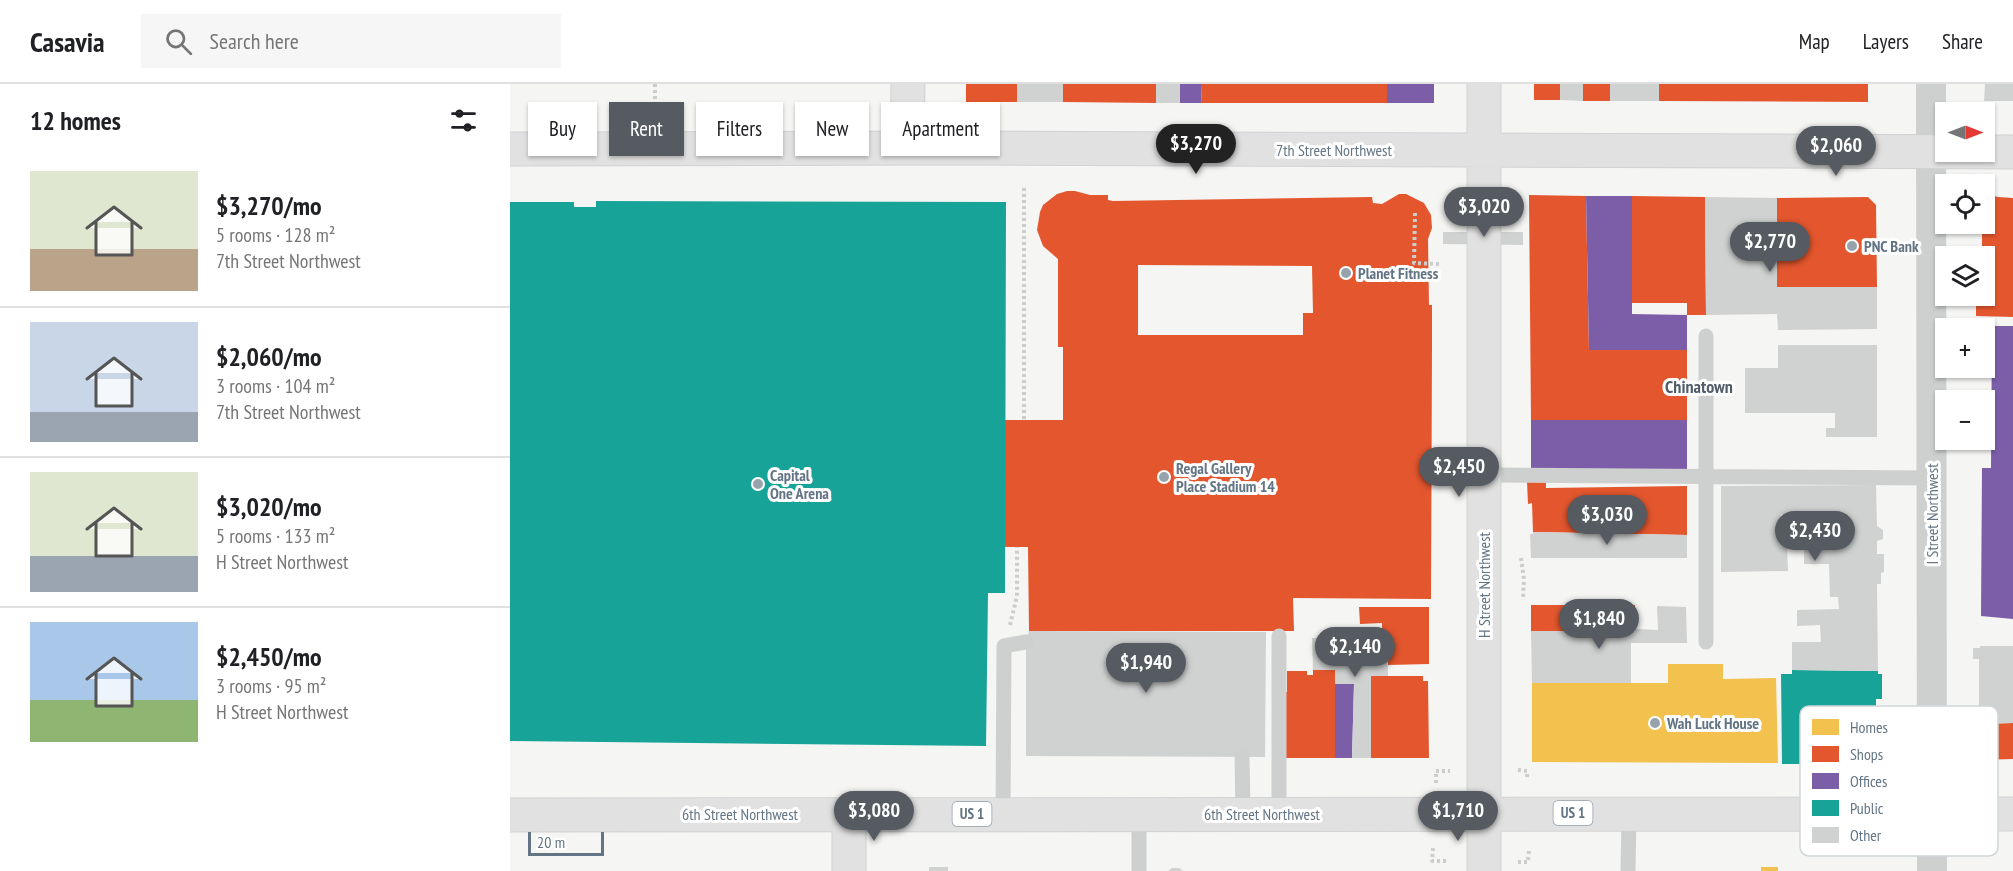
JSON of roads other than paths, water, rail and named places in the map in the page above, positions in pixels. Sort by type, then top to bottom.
[{"type":"main road","points":[[908,84],[908,102]]},
{"type":"main road","name":"H Street Northwest","points":[[1484,84],[1484,871]]},
{"type":"main road","name":"7th Street Northwest","points":[[510,149],[881,148]]},
{"type":"main road","name":"7th Street Northwest","points":[[1000,148],[2013,152]]},
{"type":"main road","name":"6th Street Northwest","points":[[510,814],[1800,814]]},
{"type":"main road","points":[[849,814],[849,871]]},
{"type":"street","name":"I Street Northwest","points":[[1931,84],[1932,706]]},
{"type":"lane","points":[[1706,336],[1706,642]]},
{"type":"lane","points":[[1484,475],[1932,478]]},
{"type":"lane","points":[[1279,814],[1280,636]]},
{"type":"lane","points":[[1003,814],[1004,646],[1026,642]]},
{"type":"lane","points":[[1242,757],[1243,814]]},
{"type":"lane","points":[[1628,871],[1629,813]]},
{"type":"lane","points":[[1139,814],[1139,871]]},
{"type":"place","name":"PNC Bank","points":[[1852,246]]},
{"type":"place","name":"Planet Fitness","points":[[1346,273]]},
{"type":"place","name":"Regal Gallery Place Stadium 14","points":[[1164,477]]},
{"type":"place","name":"Capital One Arena","points":[[758,484]]},
{"type":"place","name":"Wah Luck House","points":[[1655,723]]},
{"type":"district","name":"Chinatown","points":[[1699,387]]}]
